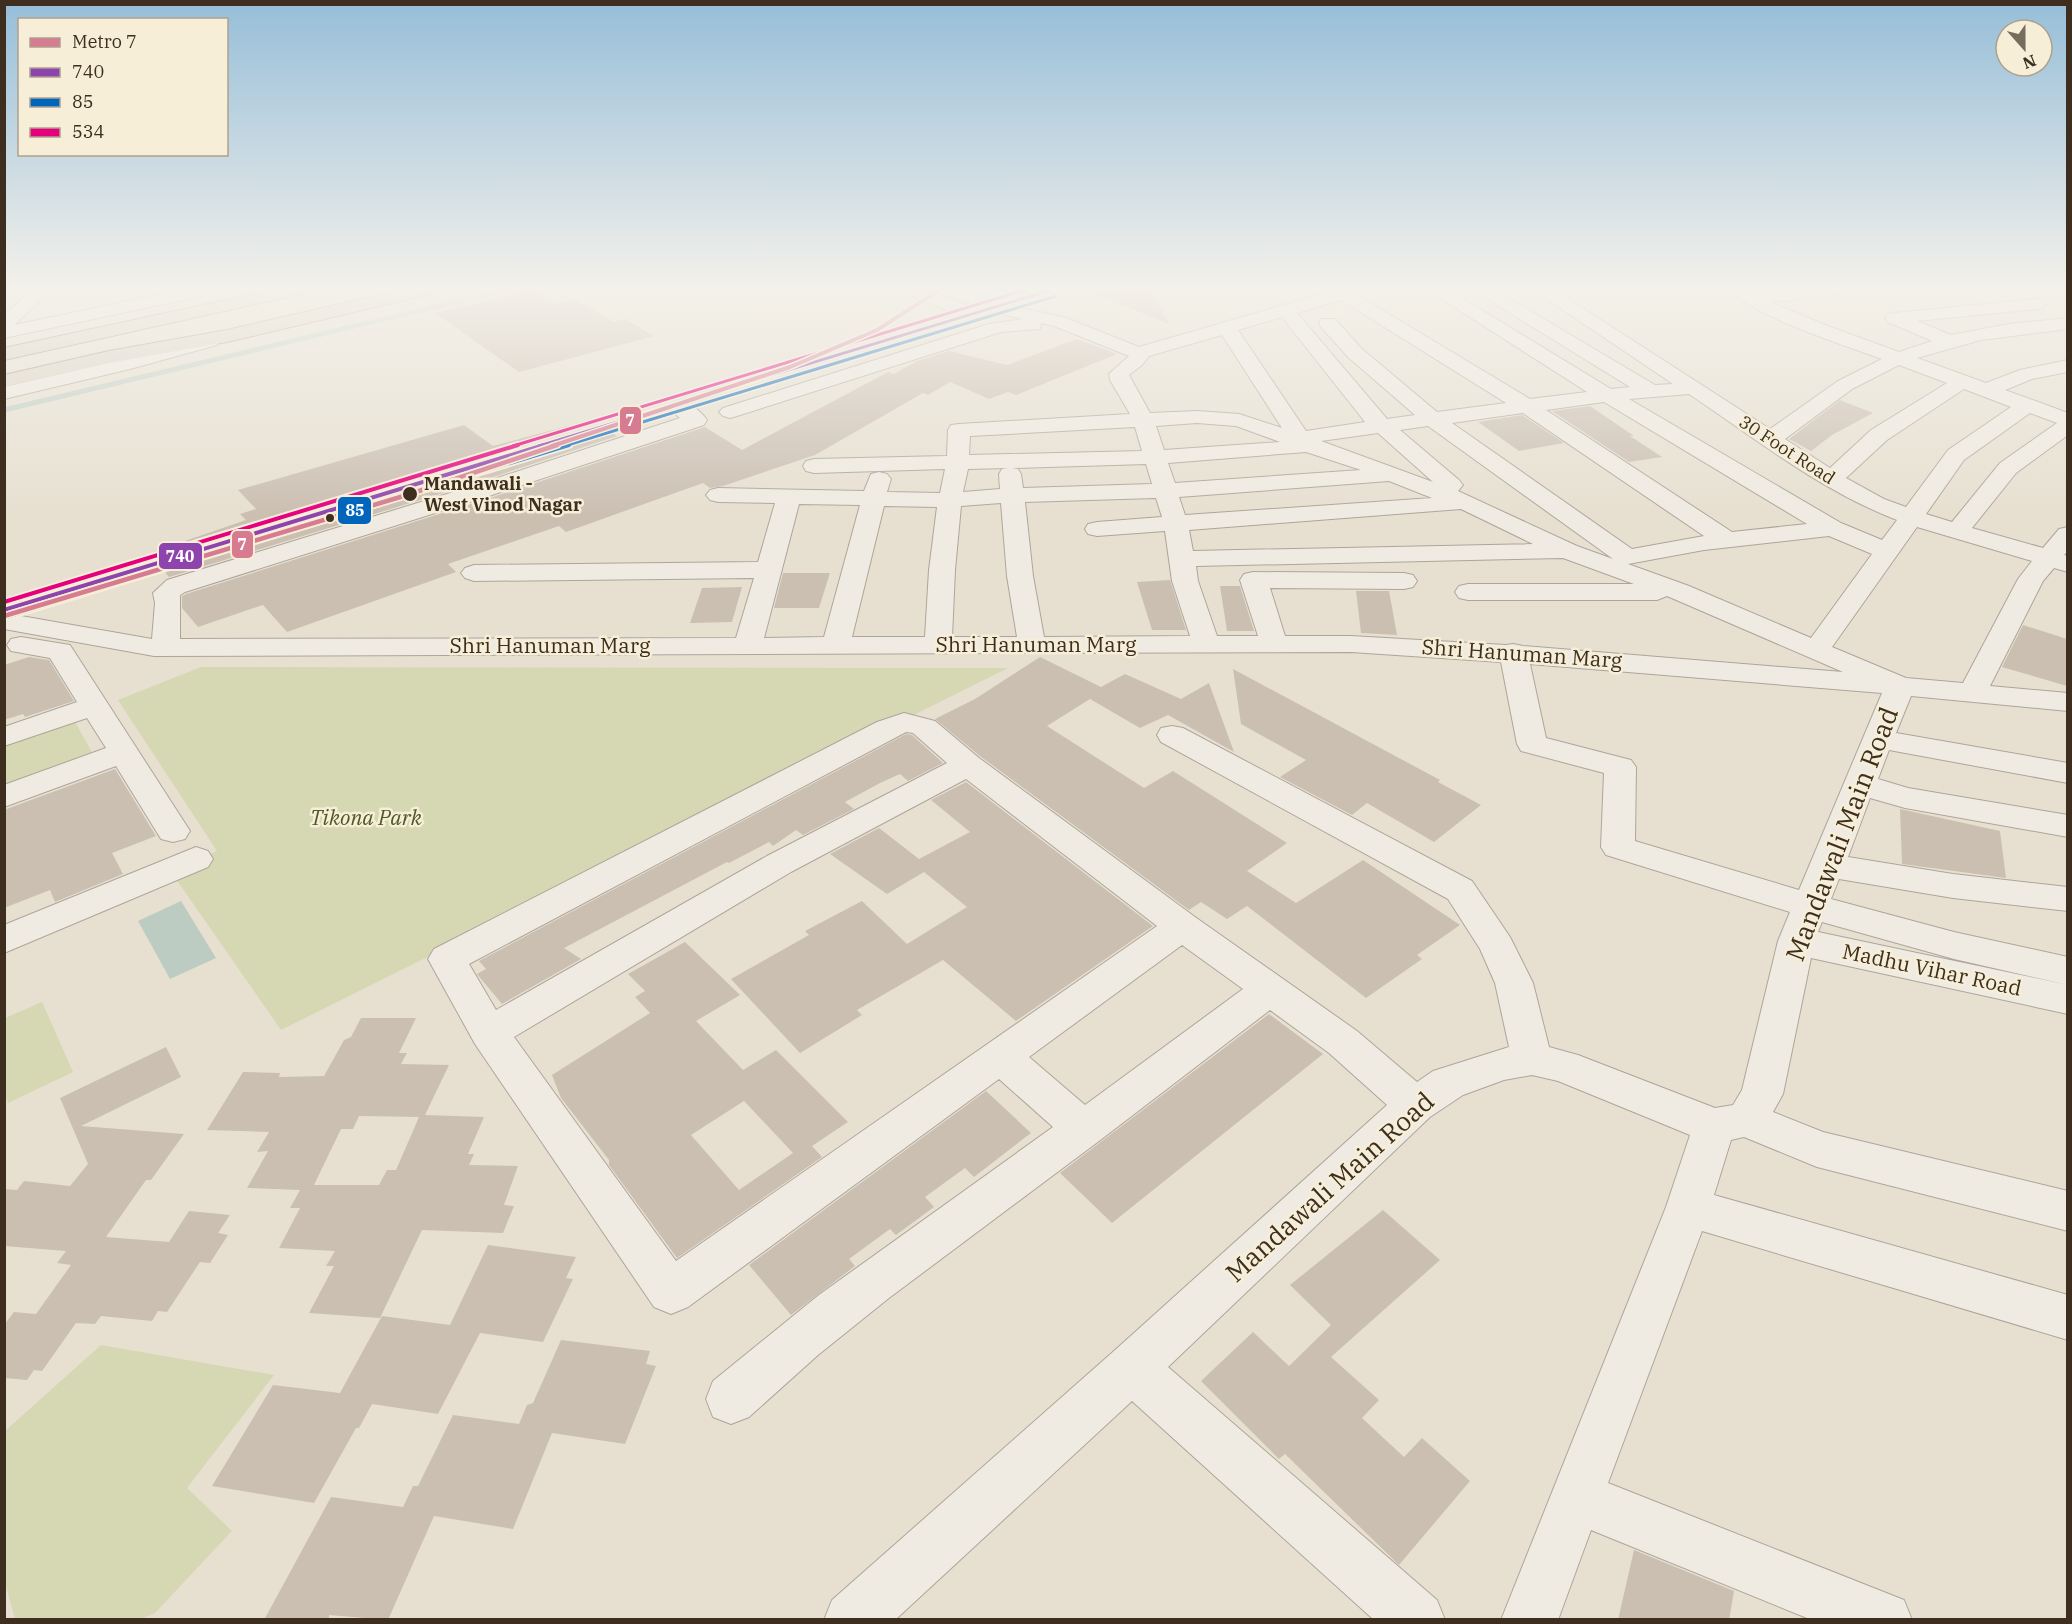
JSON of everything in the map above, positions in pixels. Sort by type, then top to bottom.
[{"type":"highway","points":[[4,370],[27,365]]},
{"type":"highway","points":[[4,381],[75,365]]},
{"type":"main road","points":[[4,610],[350,497],[775,365]]},
{"type":"main road","points":[[4,594],[675,405],[806,365]]},
{"type":"street","points":[[4,393],[124,365]]},
{"type":"street","points":[[730,412],[880,365]]},
{"type":"street","points":[[1132,365],[1119,374],[1120,380],[1143,419],[1176,524],[1184,570],[1206,644]]},
{"type":"street","points":[[1251,365],[1300,441]]},
{"type":"street","points":[[1331,365],[1382,426],[1451,485],[1455,498]]},
{"type":"street","points":[[1369,365],[1432,419],[1618,561],[1680,592],[1900,686]]},
{"type":"street","points":[[1459,365],[1526,406],[1727,540]]},
{"type":"street","points":[[1558,365],[1832,528],[1887,551]]},
{"type":"street","points":[[1606,365],[1651,392]]},
{"type":"street","name":"30 Foot Road","points":[[1657,365],[1831,479],[1876,504],[1910,517],[2058,561]]},
{"type":"street","points":[[1770,439],[1844,386],[1886,365]]},
{"type":"street","points":[[1912,365],[2026,406],[2063,416]]},
{"type":"street","points":[[1984,391],[2027,374],[2067,366]]},
{"type":"street","points":[[1831,479],[1879,435],[1960,383]]},
{"type":"street","points":[[814,466],[1154,457],[1300,441],[1382,426],[1607,395],[1693,388]]},
{"type":"street","points":[[166,648],[168,603],[166,592],[176,586],[481,491],[696,420],[696,417],[675,405]]},
{"type":"street","points":[[1816,650],[1956,455],[2026,406]]},
{"type":"street","points":[[1957,531],[2008,468],[2063,416]]},
{"type":"street","points":[[938,645],[942,570],[950,500],[958,463],[959,430],[1143,419],[1221,417],[1239,420],[1455,498],[1568,551],[1618,561],[1727,540],[1832,528]]},
{"type":"street","points":[[1006,426],[1011,495],[1032,645]]},
{"type":"street","points":[[836,646],[872,499],[883,465]]},
{"type":"street","points":[[718,495],[950,500],[1011,495],[1164,491],[1396,475]]},
{"type":"street","points":[[748,646],[789,497]]},
{"type":"street","points":[[1097,529],[1176,524],[1455,498]]},
{"type":"street","points":[[1972,693],[2031,579],[2058,561],[2067,534]]},
{"type":"street","points":[[1184,570],[1568,551]]},
{"type":"street","points":[[474,573],[770,570]]},
{"type":"street","points":[[1184,570],[1254,580],[1404,580]]},
{"type":"street","points":[[1254,580],[1274,644]]},
{"type":"street","points":[[1468,592],[1680,592]]},
{"type":"street","name":"Shri Hanuman Marg","points":[[4,621],[154,648],[1351,644],[1513,652],[2067,702]]},
{"type":"street","points":[[4,643],[52,648],[60,651],[173,831]]},
{"type":"street","points":[[1513,652],[1532,744],[1620,767],[1618,847],[1803,924]]},
{"type":"street","name":"Mandawali Main Road","points":[[852,1620],[1132,1368],[1415,1105],[1448,1083],[1501,1064],[1532,1059],[1564,1066],[1730,1122],[1762,1094],[1803,924],[1900,686]]},
{"type":"street","points":[[4,738],[94,706]]},
{"type":"street","points":[[1182,926],[671,1292],[489,1033],[447,959],[888,728],[904,722],[924,727],[968,765],[1182,926],[1343,1042],[1415,1105]]},
{"type":"street","points":[[1172,735],[1460,890],[1497,946],[1514,983],[1532,1059]]},
{"type":"street","points":[[1878,740],[2067,772]]},
{"type":"street","points":[[4,797],[125,752]]},
{"type":"street","points":[[489,1033],[779,864],[968,765]]},
{"type":"street","points":[[1861,785],[1905,798],[2067,826]]},
{"type":"street","points":[[4,940],[196,859]]},
{"type":"street","points":[[1827,866],[1953,886],[2067,899]]},
{"type":"street","name":"Madhu Vihar Road","points":[[1803,924],[2008,958],[2067,971]]},
{"type":"street","name":"Madhu Vihar Road","points":[[1803,924],[2067,1000]]},
{"type":"street","points":[[731,1399],[775,1358],[880,1276],[1084,1129],[1269,990]]},
{"type":"street","points":[[1000,1055],[1084,1129]]},
{"type":"street","points":[[1529,1620],[1688,1207],[1730,1122],[1817,1149],[2067,1211]]},
{"type":"street","points":[[1688,1207],[2067,1318]]},
{"type":"street","points":[[1132,1368],[1418,1620]]},
{"type":"street","points":[[1576,1497],[1884,1620]]},
{"type":"green space","name":"Tikona Park","points":[[201,667],[1008,668],[281,1030],[171,872],[217,851],[118,700]]},
{"type":"green space","points":[[74,720],[94,756],[5,789],[5,744]]},
{"type":"green space","points":[[42,1002],[73,1072],[8,1103],[4,1093],[5,1018]]},
{"type":"green space","points":[[101,1345],[274,1375],[187,1488],[232,1531],[155,1613],[141,1619],[15,1619],[5,1583],[5,1431]]},
{"type":"shaded area","points":[[181,901],[216,958],[170,979],[138,921]]},
{"type":"building","points":[[509,365],[546,365],[519,372]]},
{"type":"building","points":[[910,365],[1090,365],[1016,395],[1008,392],[989,399],[950,382],[928,395],[923,393],[815,455],[723,486],[710,488],[703,483],[566,532],[559,526],[448,564],[456,572],[287,632],[263,605],[198,627],[182,608],[182,596],[186,594],[705,427],[742,450],[888,372],[894,374]]},
{"type":"building","points":[[1840,400],[1873,413],[1832,435],[1811,451],[1789,439]]},
{"type":"building","points":[[1590,406],[1662,457],[1629,462],[1552,411]]},
{"type":"building","points":[[1522,415],[1564,443],[1519,451],[1478,422]]},
{"type":"building","points":[[592,421],[150,553],[246,520],[240,514],[256,509],[238,490],[464,425],[493,446]]},
{"type":"building","points":[[612,433],[617,436],[472,484],[169,577],[164,571]]},
{"type":"building","points":[[783,573],[830,573],[819,608],[774,608]]},
{"type":"building","points":[[1170,580],[1186,630],[1152,630],[1137,582]]},
{"type":"building","points":[[1220,586],[1240,586],[1254,631],[1227,631]]},
{"type":"building","points":[[742,587],[732,622],[690,623],[702,588]]},
{"type":"building","points":[[1356,591],[1389,591],[1397,635],[1361,633]]},
{"type":"building","points":[[2023,625],[2067,639],[2067,686],[2002,667]]},
{"type":"building","points":[[29,657],[49,660],[74,701],[25,717],[23,714],[4,720],[4,665]]},
{"type":"building","points":[[1040,657],[1101,687],[1125,674],[1181,699],[1209,683],[1234,752],[1168,715],[1140,728],[1090,699],[1047,726],[1144,788],[1173,771],[1287,843],[1247,871],[1296,903],[1363,860],[1460,925],[1417,955],[1422,959],[1366,998],[1247,906],[1227,919],[1201,902],[1189,910],[980,756],[935,719],[975,699]]},
{"type":"building","points":[[1233,669],[1440,780],[1438,782],[1481,805],[1434,842],[1367,803],[1352,815],[1280,777],[1306,760],[1241,724]]},
{"type":"building","points":[[906,734],[912,735],[943,763],[908,781],[900,774],[880,783],[845,802],[854,809],[803,835],[796,830],[773,846],[769,842],[727,862],[564,948],[581,959],[502,1004],[477,974],[486,969],[479,961]]},
{"type":"building","points":[[115,769],[156,836],[112,853],[123,874],[55,902],[50,890],[4,908],[4,810]]},
{"type":"building","points":[[966,782],[1153,926],[1016,1021],[943,960],[857,1010],[862,1015],[800,1053],[731,979],[809,935],[805,931],[862,901],[907,944],[967,907],[924,872],[887,894],[830,854],[879,828],[919,859],[970,832],[931,800]]},
{"type":"building","points":[[1900,809],[2000,831],[2006,878],[1902,864]]},
{"type":"building","points":[[685,942],[740,995],[696,1021],[743,1070],[776,1050],[848,1122],[812,1146],[822,1157],[677,1258],[609,1165],[609,1160],[561,1098],[552,1075],[650,1013],[635,997],[645,991],[628,974]],"holes":[[[744,1101],[793,1153],[739,1190],[691,1135]]]},
{"type":"building","points":[[1269,1014],[1323,1054],[1112,1223],[1060,1173]]},
{"type":"building","points":[[361,1018],[416,1018],[399,1053],[407,1053],[401,1064],[449,1065],[425,1115],[484,1117],[468,1154],[474,1154],[469,1165],[518,1166],[504,1205],[514,1206],[503,1233],[422,1230],[380,1318],[309,1313],[334,1266],[326,1266],[335,1251],[279,1248],[300,1208],[290,1208],[300,1190],[247,1188],[268,1151],[257,1152],[269,1132],[207,1130],[243,1072],[280,1073],[279,1077],[324,1076],[344,1040],[351,1037]],"holes":[[[359,1116],[419,1117],[396,1170],[387,1170],[379,1185],[314,1185],[341,1129],[353,1129]]]},
{"type":"building","points":[[166,1047],[181,1077],[81,1126],[184,1134],[151,1180],[146,1180],[106,1237],[169,1242],[189,1211],[230,1215],[218,1233],[228,1235],[210,1263],[200,1262],[167,1312],[158,1311],[152,1321],[101,1316],[95,1324],[76,1323],[42,1371],[34,1370],[27,1380],[4,1378],[4,1325],[14,1312],[36,1314],[71,1265],[57,1263],[66,1251],[4,1246],[4,1189],[17,1190],[24,1181],[70,1186],[88,1164],[60,1098]]},
{"type":"building","points":[[986,1091],[1031,1133],[974,1177],[965,1168],[925,1197],[934,1207],[896,1235],[890,1229],[849,1259],[855,1266],[791,1315],[749,1265]]},
{"type":"building","points":[[1383,1210],[1440,1260],[1331,1357],[1379,1400],[1362,1418],[1404,1457],[1422,1438],[1470,1481],[1399,1565],[1285,1454],[1279,1459],[1201,1381],[1253,1332],[1289,1366],[1331,1325],[1290,1285]]},
{"type":"building","points":[[488,1245],[576,1257],[566,1278],[573,1279],[543,1342],[480,1333],[438,1414],[372,1404],[314,1503],[212,1486],[273,1385],[340,1393],[382,1316],[450,1325]]},
{"type":"building","points":[[561,1340],[650,1351],[646,1364],[656,1366],[625,1444],[552,1433],[513,1529],[434,1516],[388,1620],[329,1615],[329,1620],[264,1620],[331,1497],[403,1507],[413,1486],[418,1486],[453,1415],[519,1424],[527,1405],[533,1403]]},
{"type":"building","points":[[1634,1550],[1734,1591],[1729,1620],[1618,1620]]},
{"type":"waterway","points":[[4,410],[193,365]]},
{"type":"tunnel","points":[[458,471],[481,491]]},
{"type":"metro line","name":"7","points":[[4,616],[407,495],[795,365]]},
{"type":"transit line","name":"534","points":[[4,602],[780,365]]},
{"type":"transit line","name":"740","points":[[4,610],[806,365]]},
{"type":"transit line","name":"85","points":[[6,617],[831,365]]},
{"type":"place","name":"Mandawali - West Vinod Nagar","points":[[410,494]]}]
